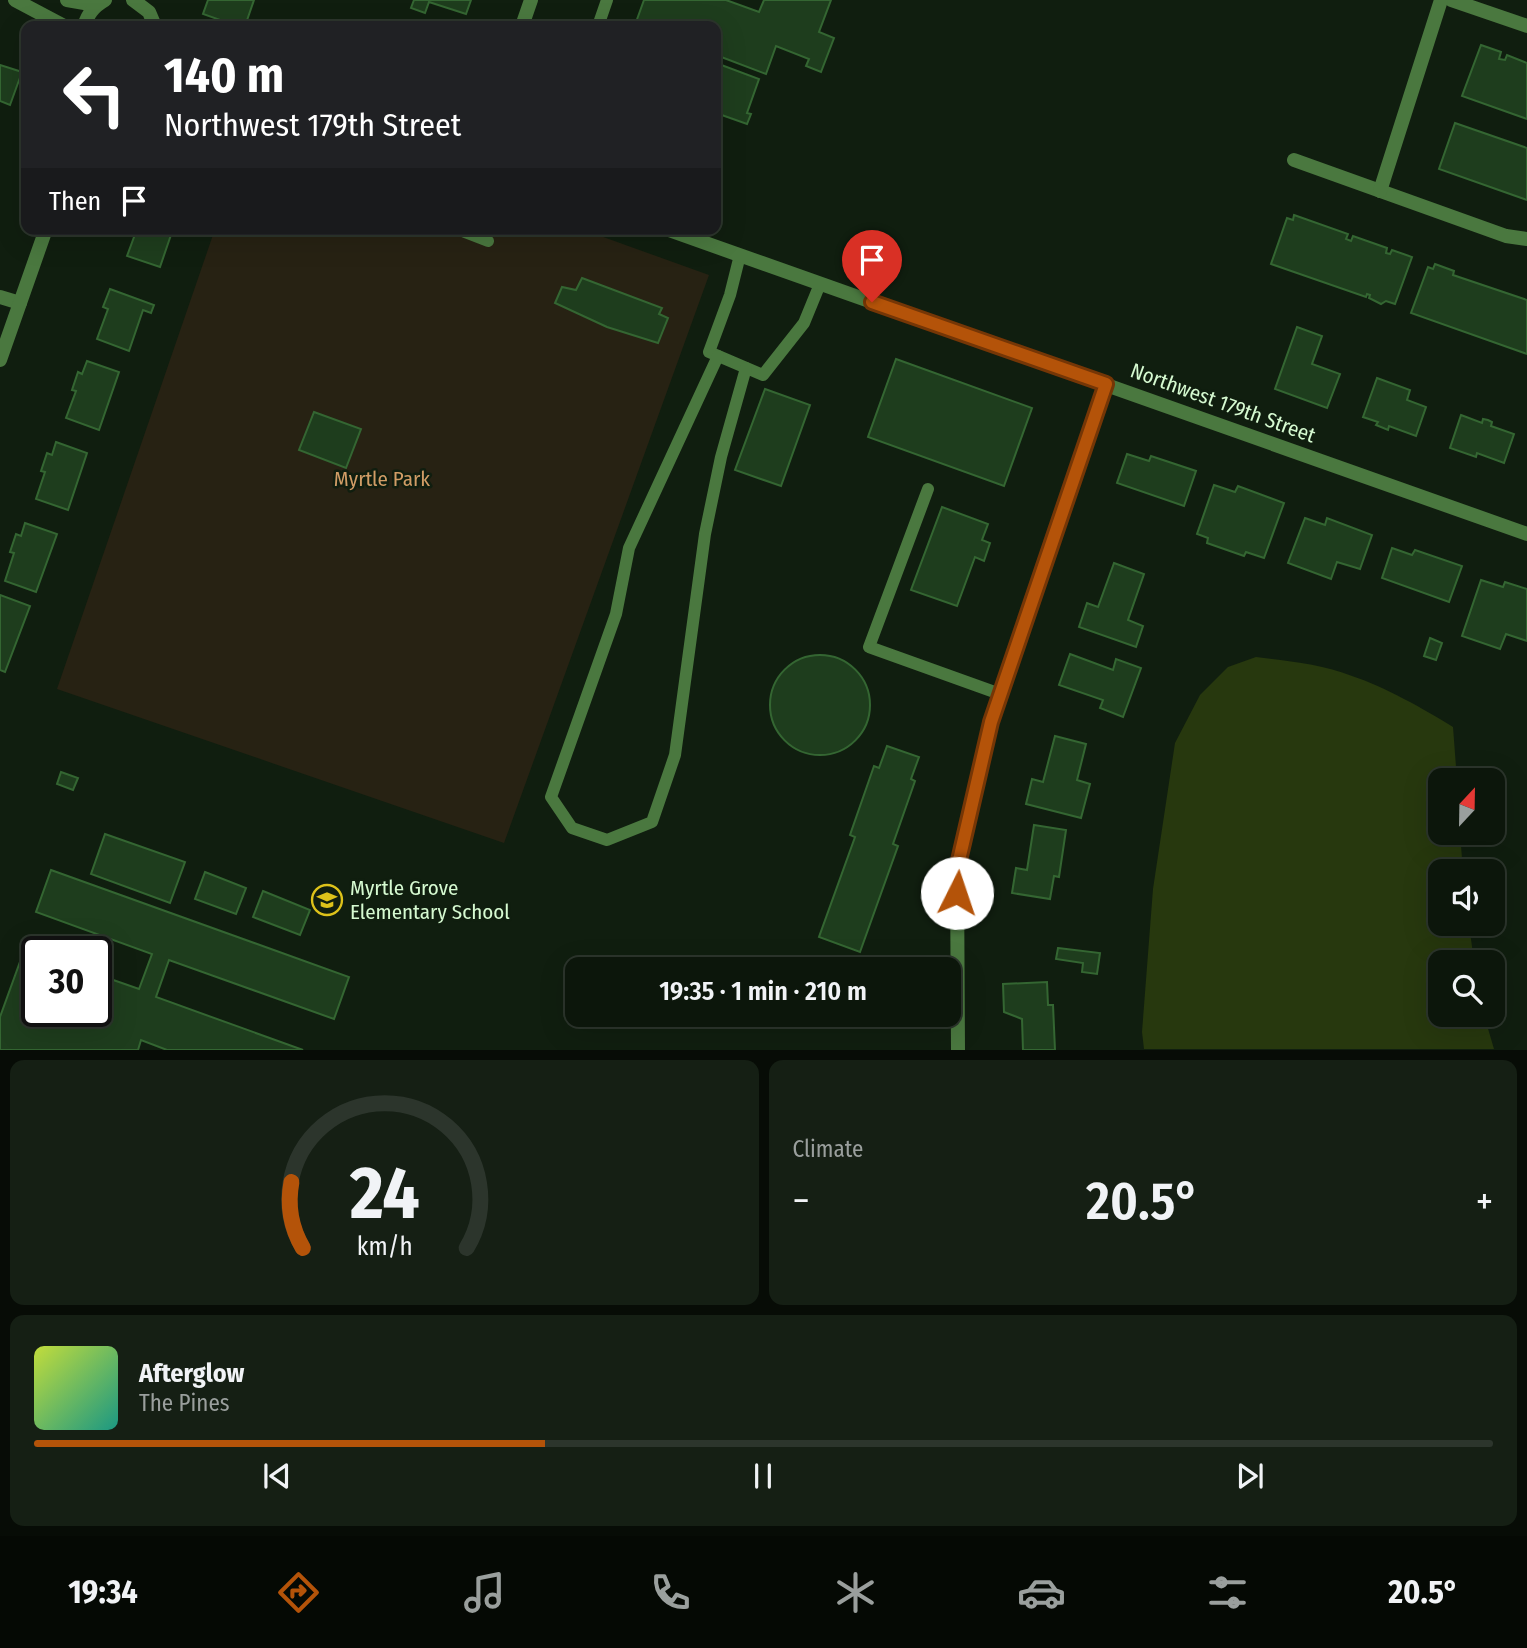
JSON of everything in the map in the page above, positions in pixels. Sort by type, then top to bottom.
[{"type":"street","points":[[15,0],[55,21]]},
{"type":"street","points":[[67,0],[100,3]]},
{"type":"street","points":[[133,0],[154,17]]},
{"type":"street","points":[[524,21],[531,0]]},
{"type":"street","points":[[1380,191],[1441,0]]},
{"type":"street","points":[[1451,0],[1527,26]]},
{"type":"street","points":[[86,21],[88,14],[100,3]]},
{"type":"street","points":[[1294,160],[1506,236],[1527,239]]},
{"type":"street","points":[[0,360],[44,235]]},
{"type":"street","name":"Northwest 179th Street","points":[[683,235],[1527,534]]},
{"type":"street","points":[[0,297],[20,303]]},
{"type":"street","points":[[958,1049],[957,869],[991,722],[1106,384]]},
{"type":"lane","points":[[600,21],[607,0]]},
{"type":"lane","points":[[472,235],[488,241]]},
{"type":"lane","points":[[740,255],[730,295],[709,352],[762,375],[804,323],[820,284]]},
{"type":"lane","points":[[718,356],[629,548],[616,614],[551,797],[572,828],[607,840],[652,822],[675,755],[705,534],[721,457],[746,368]]},
{"type":"lane","points":[[928,489],[869,647],[1000,694]]},
{"type":"green space","name":"Myrtle Park","points":[[213,235],[598,235],[709,275],[504,843],[57,689]]},
{"type":"shaded area","points":[[1256,657],[1341,672],[1391,692],[1453,727],[1456,768],[1428,768],[1428,845],[1461,845],[1462,859],[1428,859],[1428,936],[1471,936],[1472,950],[1428,950],[1428,1027],[1488,1027],[1494,1049],[1144,1049],[1142,1032],[1153,889],[1175,743],[1200,695],[1228,667]]},
{"type":"building","points":[[208,0],[254,0],[247,21],[223,21],[203,14]]},
{"type":"building","points":[[414,0],[471,0],[466,14],[429,2],[425,13],[411,8]]},
{"type":"building","points":[[644,0],[726,0],[759,12],[764,0],[831,0],[819,32],[834,38],[821,72],[806,66],[809,59],[776,46],[766,74],[721,57],[721,21],[636,21]]},
{"type":"building","points":[[1481,45],[1501,52],[1499,59],[1505,60],[1507,55],[1527,63],[1527,119],[1462,96]]},
{"type":"building","points":[[0,65],[21,72],[10,105],[0,101]]},
{"type":"building","points":[[721,65],[759,79],[747,113],[751,114],[747,124],[721,115]]},
{"type":"building","points":[[1455,123],[1527,148],[1527,200],[1439,169]]},
{"type":"building","points":[[1294,215],[1348,234],[1346,239],[1351,241],[1353,236],[1387,248],[1386,253],[1390,254],[1392,250],[1412,257],[1395,304],[1386,301],[1381,304],[1369,298],[1370,295],[1367,294],[1366,297],[1271,264],[1287,218],[1293,220]]},
{"type":"building","points":[[135,235],[171,235],[160,267],[127,256]]},
{"type":"building","points":[[1435,264],[1454,271],[1453,275],[1527,300],[1527,354],[1411,313],[1428,267],[1433,269]]},
{"type":"building","points":[[582,278],[662,308],[659,314],[668,318],[658,343],[607,327],[555,303],[562,287],[576,290]]},
{"type":"building","points":[[110,289],[154,305],[151,313],[143,310],[129,351],[97,339],[108,309],[103,307]]},
{"type":"building","points":[[1297,327],[1322,336],[1312,364],[1340,374],[1327,408],[1275,389]]},
{"type":"building","points":[[896,359],[1032,408],[1004,486],[868,437]]},
{"type":"building","points":[[87,361],[119,372],[99,430],[66,418],[76,391],[72,390],[78,372],[82,374]]},
{"type":"building","points":[[1377,378],[1410,390],[1407,400],[1426,407],[1416,436],[1389,426],[1388,430],[1376,425],[1378,422],[1363,417]]},
{"type":"building","points":[[765,389],[810,405],[781,486],[735,470]]},
{"type":"building","points":[[314,412],[361,429],[346,468],[299,450]]},
{"type":"building","points":[[1461,415],[1482,423],[1483,419],[1488,420],[1492,422],[1491,426],[1514,434],[1504,463],[1477,453],[1476,457],[1450,448]]},
{"type":"building","points":[[56,442],[87,453],[68,510],[36,499],[45,472],[41,471],[47,453],[52,455]]},
{"type":"building","points":[[1127,454],[1149,461],[1151,456],[1196,471],[1184,506],[1117,483]]},
{"type":"building","points":[[1214,485],[1235,492],[1238,486],[1284,503],[1264,558],[1246,552],[1244,556],[1207,543],[1208,538],[1197,534]]},
{"type":"building","points":[[942,507],[988,524],[982,540],[990,543],[984,561],[975,557],[957,606],[911,590]]},
{"type":"building","points":[[1305,518],[1325,525],[1327,518],[1372,535],[1360,569],[1337,562],[1331,579],[1288,563]]},
{"type":"building","points":[[25,523],[57,534],[36,592],[5,581],[14,553],[10,552],[16,534],[21,536]]},
{"type":"building","points":[[1392,548],[1412,555],[1415,550],[1462,566],[1449,602],[1382,578]]},
{"type":"building","points":[[1114,563],[1144,574],[1128,620],[1143,626],[1136,647],[1079,627],[1087,603],[1098,607]]},
{"type":"building","points":[[1481,580],[1503,587],[1505,582],[1527,589],[1527,641],[1506,634],[1500,649],[1462,636]]},
{"type":"building","points":[[0,595],[30,606],[5,672],[0,670]]},
{"type":"building","points":[[1430,638],[1442,643],[1436,660],[1424,656]]},
{"type":"building","points":[[1070,654],[1113,670],[1116,659],[1141,668],[1123,717],[1100,708],[1103,700],[1059,685]]},
{"type":"building","points":[[820,655],[848,663],[862,677],[870,705],[862,733],[848,747],[820,755],[792,747],[778,733],[770,705],[778,677],[792,663]]},
{"type":"building","points":[[1055,736],[1086,744],[1077,780],[1090,784],[1081,818],[1026,804],[1032,779],[1043,782]]},
{"type":"building","points":[[887,746],[919,757],[911,779],[915,781],[893,844],[898,846],[860,952],[819,937],[855,837],[850,835],[874,766],[879,768]]},
{"type":"building","points":[[61,772],[78,778],[73,790],[57,784]]},
{"type":"building","points":[[1034,825],[1066,830],[1059,877],[1054,876],[1050,899],[1012,893],[1016,868],[1027,870]]},
{"type":"building","points":[[105,834],[185,862],[170,903],[91,874]]},
{"type":"building","points":[[51,870],[349,977],[334,1019],[169,960],[156,997],[303,1050],[167,1050],[141,1040],[138,1050],[0,1050],[0,1017],[21,959],[21,1027],[112,1027],[112,980],[139,989],[152,954],[112,940],[112,936],[102,936],[36,912]]},
{"type":"building","points":[[205,872],[246,888],[236,914],[195,899]]},
{"type":"building","points":[[263,891],[310,910],[300,935],[253,917]]},
{"type":"building","points":[[1058,948],[1100,953],[1097,974],[1082,972],[1083,963],[1056,959]]},
{"type":"building","points":[[1047,982],[1048,1005],[1053,1005],[1055,1050],[1023,1050],[1022,1019],[1004,1012],[1003,984]]},
{"type":"place","name":"Myrtle Grove Elementary School","points":[[327,900]]},
{"type":"route","points":[[872,302],[1106,384],[991,722],[957,869],[957,893]]}]
